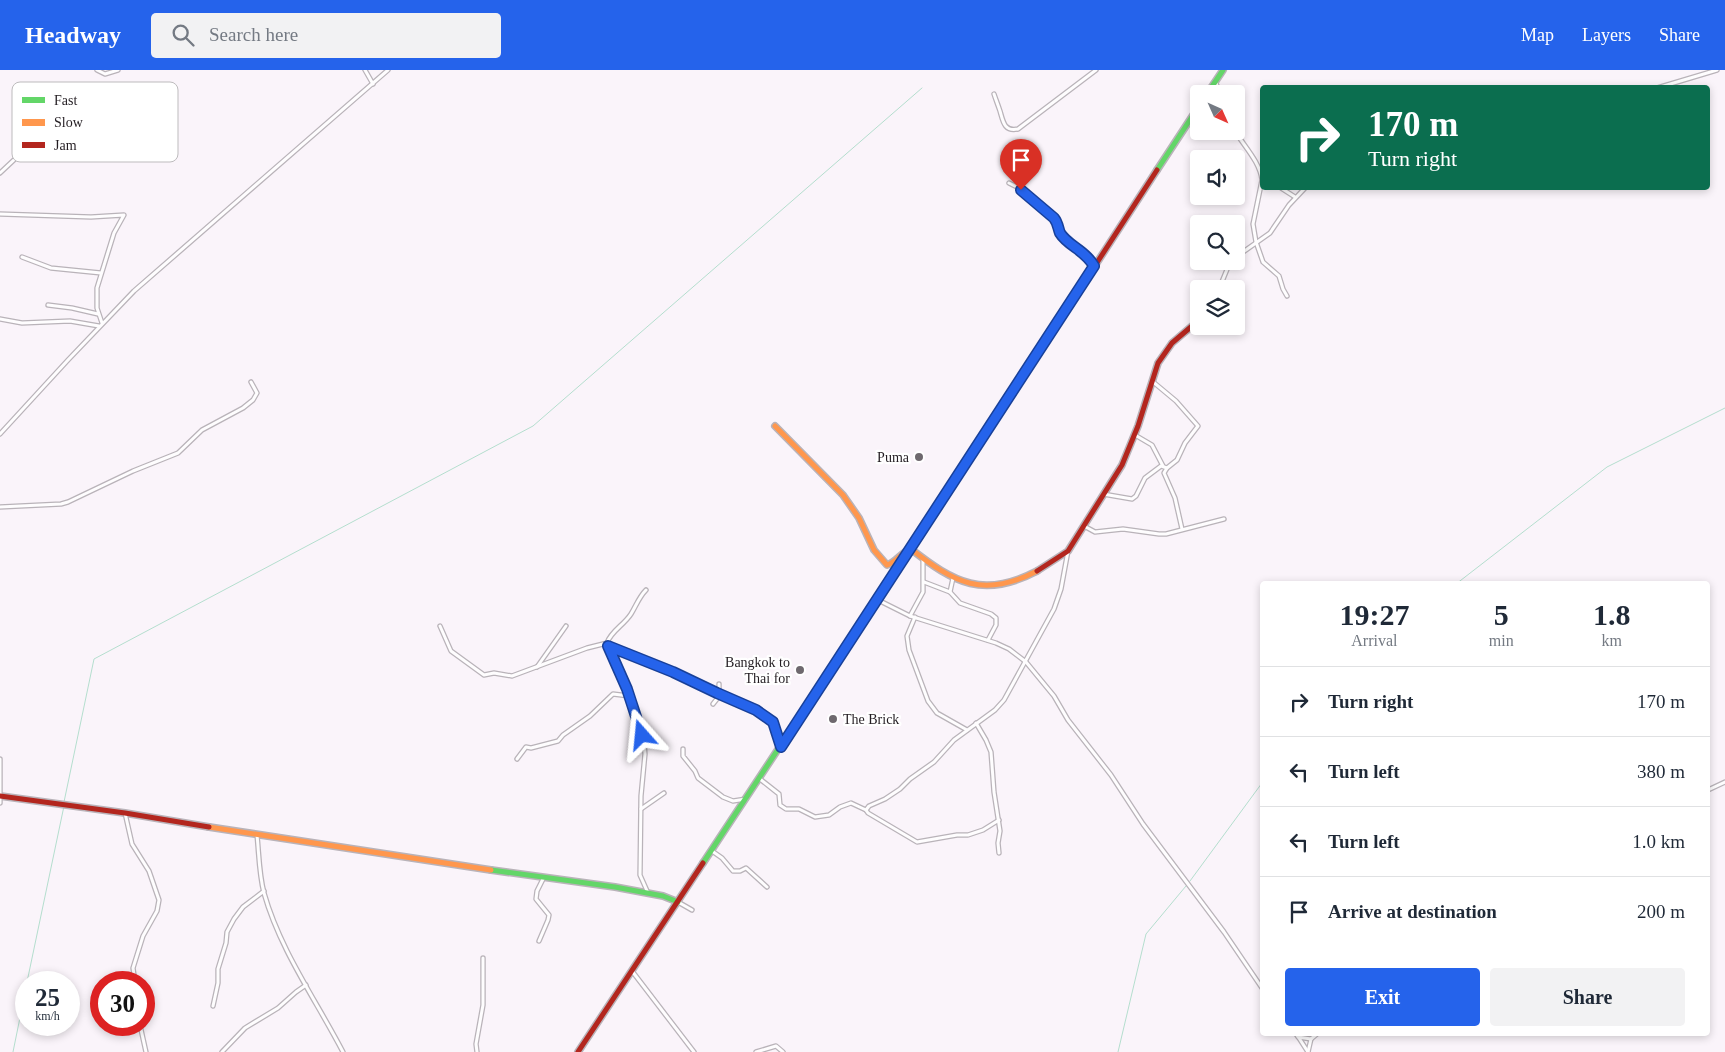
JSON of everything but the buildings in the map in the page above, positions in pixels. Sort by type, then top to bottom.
[{"type":"main road","points":[[1212,85],[1223,70]]},
{"type":"main road","points":[[578,1052],[878,600],[1190,120]]},
{"type":"main road","points":[[911,549],[953,578],[997,586],[1032,574],[1060,558],[1068,551],[1122,464],[1142,415],[1151,380],[1158,363],[1179,336],[1190,327]]},
{"type":"main road","points":[[775,426],[843,496],[859,518],[874,550],[887,565],[893,564],[903,552],[911,549]]},
{"type":"main road","points":[[0,796],[125,813],[437,863],[648,893],[664,896],[678,902]]},
{"type":"street","points":[[97,70],[105,74],[118,70]]},
{"type":"street","points":[[365,70],[373,84]]},
{"type":"street","points":[[0,434],[134,291],[388,70]]},
{"type":"street","points":[[994,94],[1003,124],[1010,130],[1014,130],[1018,129],[1096,70]]},
{"type":"street","points":[[1667,85],[1717,70]]},
{"type":"street","points":[[1215,81],[1217,85]]},
{"type":"street","points":[[1241,140],[1260,169]]},
{"type":"street","points":[[0,173],[12,162]]},
{"type":"street","points":[[1009,183],[1021,190],[1054,218],[1058,223],[1061,234],[1088,257],[1094,266]]},
{"type":"street","points":[[1260,190],[1253,224],[1256,242],[1263,262],[1279,276],[1287,296]]},
{"type":"street","points":[[1284,190],[1296,197]]},
{"type":"street","points":[[1245,250],[1270,232],[1303,190]]},
{"type":"street","points":[[0,214],[91,217],[124,215],[114,233],[96,294],[101,325]]},
{"type":"street","points":[[22,257],[51,268],[101,273]]},
{"type":"street","points":[[48,305],[92,312],[99,315]]},
{"type":"street","points":[[0,320],[22,323],[70,321],[101,325]]},
{"type":"street","points":[[1103,494],[1132,499],[1136,496],[1145,478],[1177,460],[1185,442],[1198,426],[1176,401],[1151,380]]},
{"type":"street","points":[[0,507],[62,504],[133,471],[173,455],[202,430],[238,411],[253,400],[257,393],[251,382]]},
{"type":"street","points":[[1134,435],[1152,445],[1165,467],[1165,476],[1175,498],[1182,529]]},
{"type":"street","points":[[1084,526],[1095,532],[1123,529],[1159,534],[1224,519]]},
{"type":"street","points":[[866,810],[869,806],[885,799],[900,789],[910,779],[934,762],[954,740],[995,710],[1004,700],[1046,626],[1059,597],[1068,551]]},
{"type":"street","points":[[910,616],[923,592],[923,558]]},
{"type":"street","points":[[950,592],[953,578]]},
{"type":"street","points":[[924,582],[950,592],[960,603],[991,614],[996,618],[996,624],[988,640]]},
{"type":"street","points":[[646,590],[631,614],[609,638],[607,645],[629,696],[644,742],[640,875],[648,893]]},
{"type":"street","points":[[878,600],[910,616],[988,640],[1002,646],[1026,662],[1054,696],[1068,720],[1111,774],[1131,806],[1224,932],[1260,985]]},
{"type":"street","points":[[915,617],[907,636],[909,650],[928,701],[937,713],[967,730]]},
{"type":"street","points":[[440,626],[451,651],[484,675],[494,673],[512,676],[587,648],[607,645],[673,672],[756,710],[773,722],[781,747]]},
{"type":"street","points":[[537,668],[566,626]]},
{"type":"street","points":[[713,704],[720,694],[720,684]]},
{"type":"street","points":[[517,759],[526,747],[531,748],[558,741],[563,735],[590,716],[613,694],[629,696]]},
{"type":"street","points":[[976,723],[990,747],[1000,831],[999,853]]},
{"type":"street","points":[[683,749],[682,756],[695,771],[698,778],[723,797],[733,801],[747,799]]},
{"type":"street","points":[[0,759],[0,803]]},
{"type":"street","points":[[760,779],[780,794],[779,802],[782,807],[799,810],[815,817],[829,815],[840,807],[851,803],[866,810],[917,842],[957,835],[968,836],[983,830],[999,820]]},
{"type":"street","points":[[1710,789],[1725,782]]},
{"type":"street","points":[[641,809],[664,793]]},
{"type":"street","points":[[125,813],[132,844],[149,871],[159,900],[158,910],[143,936],[133,971]]},
{"type":"street","points":[[257,835],[264,891],[272,914],[290,957],[342,1052]]},
{"type":"street","points":[[712,851],[722,858],[733,871],[740,871],[746,868],[767,887]]},
{"type":"street","points":[[539,941],[548,920],[548,913],[536,899],[544,877]]},
{"type":"street","points":[[213,1006],[218,983],[218,968],[226,943],[227,932],[243,907],[264,891]]},
{"type":"street","points":[[678,902],[692,910]]},
{"type":"street","points":[[477,1052],[476,1044],[483,1004],[483,958]]},
{"type":"street","points":[[632,971],[694,1052]]},
{"type":"street","points":[[222,1052],[244,1028],[278,1008],[306,985]]},
{"type":"street","points":[[142,1036],[146,1052]]},
{"type":"street","points":[[1298,1036],[1308,1052]]},
{"type":"street","points":[[1300,1036],[1311,1039]]},
{"type":"street","points":[[1308,1052],[1311,1039],[1315,1036]]},
{"type":"street","points":[[756,1052],[776,1046],[783,1052]]},
{"type":"waterway","points":[[64,802],[94,659],[533,426],[922,88]]},
{"type":"waterway","points":[[1460,581],[1607,467],[1725,408]]},
{"type":"waterway","points":[[1190,881],[1260,786]]},
{"type":"waterway","points":[[29,971],[64,806]]},
{"type":"waterway","points":[[1118,1052],[1146,934],[1186,886]]},
{"type":"waterway","points":[[13,1052],[16,1036]]},
{"type":"traffic: fast","points":[[1213,85],[1223,70]]},
{"type":"traffic: fast","points":[[1157,170],[1190,120]]},
{"type":"traffic: fast","points":[[703,863],[982,440]]},
{"type":"traffic: fast","points":[[491,870],[615,887],[663,896],[678,902]]},
{"type":"traffic: slow","points":[[775,426],[843,495],[859,518],[874,550],[887,565],[911,549],[941,571],[970,583],[985,585],[1001,584],[1037,571]]},
{"type":"traffic: slow","points":[[209,827],[491,870]]},
{"type":"traffic: jam","points":[[982,440],[1157,170]]},
{"type":"traffic: jam","points":[[1037,571],[1068,551],[1122,465],[1138,426],[1158,363],[1172,343],[1190,328]]},
{"type":"traffic: jam","points":[[0,796],[125,813],[209,827]]},
{"type":"traffic: jam","points":[[578,1052],[703,863]]},
{"type":"place","name":"Puma","points":[[919,457]]},
{"type":"place","name":"Bangkok to Thai for","points":[[800,670]]},
{"type":"place","name":"The Brick","points":[[833,719]]},
{"type":"route","points":[[642,735],[627,689],[608,646],[673,672],[756,710],[773,722],[781,747],[1094,266],[1083,252],[1061,234],[1057,221],[1021,190]]}]
